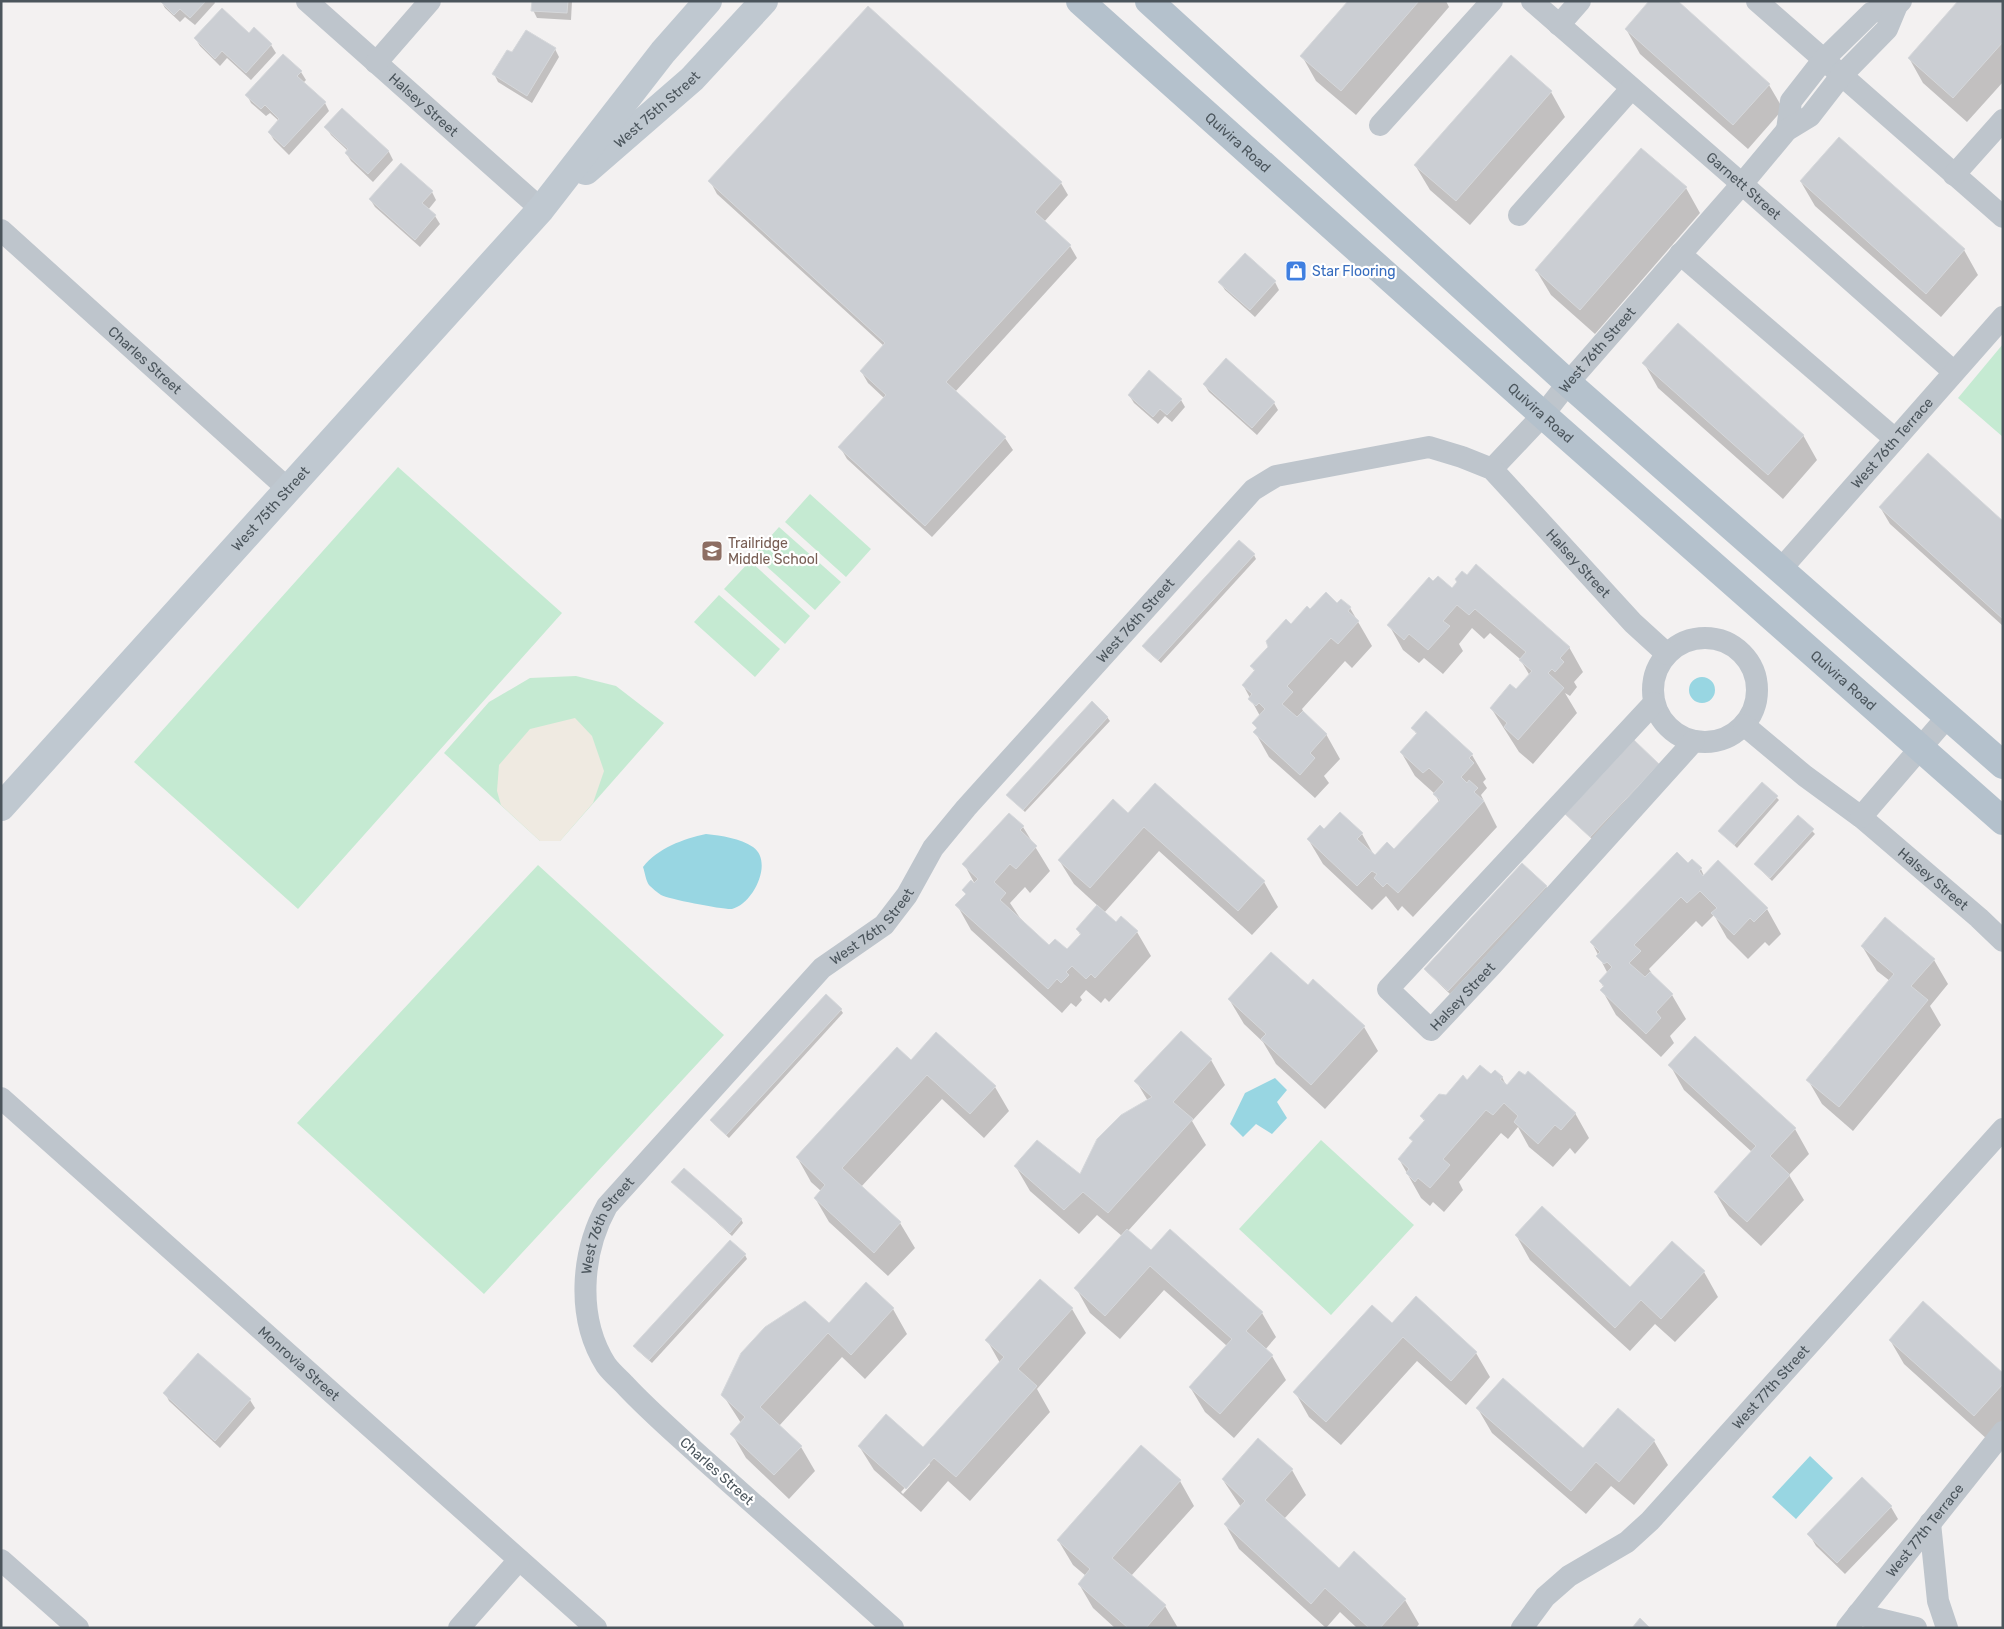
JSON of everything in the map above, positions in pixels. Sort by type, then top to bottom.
[{"type":"main road","name":"West 75th Street","points":[[1,806],[541,209],[663,52],[708,1]]},
{"type":"main road","name":"West 75th Street","points":[[541,209],[692,79],[764,1]]},
{"type":"main road","name":"Quivira Road","points":[[1080,1],[1543,415],[2003,821]]},
{"type":"main road","points":[[1149,1],[1568,383],[2003,765]]},
{"type":"street","name":"Halsey Street","points":[[307,1],[541,209]]},
{"type":"street","points":[[376,63],[430,1]]},
{"type":"street","points":[[1380,125],[1492,1]]},
{"type":"street","name":"Garnett Street","points":[[1532,1],[1954,372]]},
{"type":"street","points":[[1559,25],[1580,1]]},
{"type":"street","points":[[1758,1],[2003,217]]},
{"type":"street","name":"West 76th Street","points":[[1787,130],[1791,101],[1823,60],[1871,13],[1899,3]]},
{"type":"street","name":"West 76th Street","points":[[585,1286],[587,1260],[597,1224],[607,1206],[822,968],[884,925],[907,895],[933,848],[966,808],[1253,490],[1276,476],[1429,447],[1492,469],[1543,415],[1568,383],[1787,130],[1810,116],[1841,76],[1887,29],[1899,3]]},
{"type":"street","points":[[1519,215],[1631,89]]},
{"type":"street","points":[[1954,175],[2003,120]]},
{"type":"street","name":"Charles Street","points":[[1,230],[288,489]]},
{"type":"street","points":[[1680,254],[1895,439]]},
{"type":"street","name":"West 76th Terrace","points":[[1781,569],[2003,317]]},
{"type":"street","name":"Halsey Street","points":[[1492,469],[1633,623],[1667,654]]},
{"type":"street","points":[[1698,638],[1716,639],[1733,646],[1746,658],[1754,674],[1757,691],[1753,709],[1744,725],[1730,736],[1713,742],[1694,741],[1680,736],[1667,726],[1658,714],[1654,703],[1653,683],[1658,667],[1667,654],[1681,643],[1698,638]]},
{"type":"street","name":"Halsey Street","points":[[1654,703],[1388,989],[1431,1030],[1694,741]]},
{"type":"street","points":[[1861,817],[1948,716]]},
{"type":"street","name":"Halsey Street","points":[[1744,725],[1805,776],[1861,817],[1979,918],[2003,941]]},
{"type":"street","name":"Monrovia Street","points":[[1,1098],[596,1628]]},
{"type":"street","name":"West 77th Street","points":[[1522,1628],[1545,1597],[1569,1576],[1627,1542],[1650,1521],[2003,1129]]},
{"type":"street","name":"Charles Street","points":[[585,1286],[586,1309],[594,1338],[606,1365],[659,1419],[893,1628]]},
{"type":"street","name":"West 77th Terrace","points":[[1853,1621],[2003,1432]]},
{"type":"street","points":[[1930,1522],[1938,1602],[1947,1628]]},
{"type":"street","points":[[1,1560],[78,1628]]},
{"type":"street","points":[[459,1628],[519,1560]]},
{"type":"street","points":[[1853,1621],[1916,1628]]},
{"type":"green space","points":[[2003,344],[2003,437],[1958,398]]},
{"type":"green space","points":[[398,467],[562,613],[298,909],[134,762]]},
{"type":"green space","points":[[810,494],[871,549],[846,577],[785,522]]},
{"type":"green space","points":[[779,527],[841,582],[815,610],[754,555]]},
{"type":"green space","points":[[750,561],[810,616],[785,644],[724,589]]},
{"type":"green space","points":[[719,595],[780,649],[755,677],[694,622]]},
{"type":"green space","points":[[576,676],[616,686],[664,723],[560,841],[540,841],[444,753],[489,702],[530,678]]},
{"type":"green space","points":[[538,865],[724,1035],[484,1294],[297,1123]]},
{"type":"green space","points":[[1321,1140],[1414,1225],[1331,1315],[1239,1229]]},
{"type":"sand","points":[[575,718],[592,736],[604,771],[593,803],[560,841],[540,841],[501,805],[497,791],[499,765],[530,729]]},
{"type":"water","points":[[1702,677],[1711,681],[1715,690],[1711,699],[1702,703],[1693,699],[1689,690],[1693,681]]},
{"type":"water","points":[[706,834],[742,841],[753,847],[759,854],[762,862],[758,882],[740,906],[727,909],[666,897],[649,885],[647,881],[643,867],[649,860],[671,845]]},
{"type":"water","points":[[1275,1078],[1287,1090],[1277,1102],[1287,1118],[1272,1134],[1256,1124],[1243,1137],[1230,1124],[1245,1093]]},
{"type":"water","points":[[1810,1456],[1833,1478],[1796,1519],[1772,1497]]},
{"type":"building","points":[[160,1],[206,1],[190,18],[180,9],[174,15]]},
{"type":"building","points":[[532,1],[568,1],[567,13],[531,11]]},
{"type":"building","points":[[1348,1],[1419,1],[1341,91],[1300,56]]},
{"type":"building","points":[[1649,1],[1678,1],[1770,84],[1733,125],[1625,29]]},
{"type":"building","points":[[1958,1],[2003,1],[2003,42],[1953,98],[1908,58]]},
{"type":"building","points":[[868,6],[1062,182],[1035,212],[1071,245],[946,382],[1006,437],[925,526],[838,447],[886,395],[860,371],[885,343],[708,181]]},
{"type":"building","points":[[222,8],[249,33],[254,27],[272,44],[246,73],[222,51],[215,59],[194,38]]},
{"type":"building","points":[[526,30],[556,48],[527,96],[492,74],[507,50],[512,52]]},
{"type":"building","points":[[283,54],[302,71],[297,76],[326,102],[284,147],[268,132],[279,119],[265,105],[261,109],[245,95]]},
{"type":"building","points":[[1511,55],[1552,91],[1456,201],[1414,165]]},
{"type":"building","points":[[342,108],[389,151],[368,174],[345,153],[348,149],[324,127]]},
{"type":"building","points":[[1839,137],[1965,249],[1926,294],[1800,181]]},
{"type":"building","points":[[1641,148],[1687,187],[1580,310],[1535,270]]},
{"type":"building","points":[[401,163],[433,191],[422,203],[436,215],[415,240],[369,199]]},
{"type":"building","points":[[1245,253],[1276,281],[1250,310],[1218,282]]},
{"type":"building","points":[[1678,323],[1804,435],[1768,475],[1642,363]]},
{"type":"building","points":[[1226,358],[1275,402],[1252,428],[1203,384]]},
{"type":"building","points":[[1149,370],[1182,399],[1167,415],[1160,409],[1153,417],[1128,395]]},
{"type":"building","points":[[1928,453],[2003,521],[2003,619],[1879,507]]},
{"type":"building","points":[[1239,540],[1255,554],[1158,660],[1142,646]]},
{"type":"building","points":[[1476,564],[1570,647],[1560,658],[1564,662],[1555,672],[1552,669],[1548,673],[1564,688],[1518,740],[1504,727],[1507,723],[1490,708],[1510,684],[1516,689],[1532,671],[1519,660],[1526,652],[1475,609],[1469,615],[1457,605],[1443,621],[1450,626],[1428,650],[1409,634],[1404,640],[1387,625],[1429,577],[1433,581],[1438,576],[1452,588],[1457,582],[1455,579],[1462,571],[1467,575]]},
{"type":"building","points":[[1326,592],[1337,603],[1341,599],[1351,607],[1348,611],[1359,621],[1338,644],[1331,638],[1287,686],[1293,692],[1282,704],[1297,717],[1303,711],[1327,734],[1310,753],[1315,758],[1300,775],[1253,732],[1257,728],[1252,723],[1265,709],[1259,703],[1256,706],[1248,699],[1252,694],[1242,685],[1255,670],[1250,666],[1268,647],[1266,641],[1286,619],[1291,624],[1307,606],[1310,609]]},
{"type":"building","points":[[1092,701],[1108,717],[1023,810],[1006,795]]},
{"type":"building","points":[[1426,711],[1473,754],[1469,758],[1474,763],[1461,777],[1467,783],[1469,780],[1478,788],[1474,792],[1484,801],[1398,893],[1387,883],[1383,887],[1374,878],[1377,874],[1372,871],[1357,886],[1307,839],[1320,825],[1324,829],[1340,812],[1363,833],[1357,839],[1375,855],[1387,842],[1394,849],[1440,800],[1433,794],[1444,782],[1429,768],[1423,773],[1400,752],[1417,733],[1411,728]]},
{"type":"building","points":[[1634,740],[1659,764],[1590,837],[1565,814]]},
{"type":"building","points":[[1762,782],[1778,796],[1734,845],[1718,831]]},
{"type":"building","points":[[1155,783],[1265,881],[1238,911],[1144,827],[1090,888],[1058,860],[1113,799],[1128,813]]},
{"type":"building","points":[[1009,813],[1024,826],[1020,830],[1037,846],[1016,869],[1010,864],[994,882],[1006,893],[1000,900],[1049,945],[1055,939],[1067,949],[1081,934],[1076,929],[1097,905],[1116,922],[1121,916],[1138,931],[1095,978],[1091,974],[1086,979],[1072,966],[1066,972],[1069,975],[1061,983],[1057,979],[1048,989],[955,905],[966,894],[962,890],[971,880],[974,883],[978,879],[962,864]]},
{"type":"building","points":[[1798,815],[1814,829],[1770,878],[1754,864]]},
{"type":"building","points":[[1677,852],[1688,863],[1692,859],[1702,868],[1699,871],[1703,876],[1718,860],[1768,908],[1754,922],[1750,918],[1734,935],[1711,913],[1717,908],[1700,891],[1687,903],[1681,897],[1634,945],[1641,951],[1629,963],[1645,977],[1650,972],[1673,994],[1656,1012],[1661,1018],[1646,1034],[1600,990],[1604,986],[1599,981],[1612,967],[1607,962],[1604,964],[1596,956],[1600,952],[1590,942]]},
{"type":"building","points":[[1522,863],[1547,886],[1448,991],[1424,969]]},
{"type":"building","points":[[1885,917],[1935,959],[1911,986],[1928,1000],[1839,1107],[1806,1080],[1894,974],[1861,946]]},
{"type":"building","points":[[1271,952],[1308,985],[1313,979],[1365,1026],[1311,1085],[1261,1039],[1266,1034],[1228,999]]},
{"type":"building","points":[[826,994],[842,1009],[726,1135],[710,1120]]},
{"type":"building","points":[[1181,1031],[1212,1059],[1173,1102],[1193,1119],[1108,1213],[1083,1192],[1064,1210],[1014,1166],[1037,1140],[1080,1174],[1097,1139],[1121,1115],[1152,1097],[1134,1081]]},
{"type":"building","points":[[936,1032],[996,1086],[970,1114],[927,1075],[842,1168],[901,1222],[874,1253],[814,1198],[825,1185],[796,1157],[897,1047],[911,1060]]},
{"type":"building","points":[[1695,1036],[1796,1128],[1770,1156],[1790,1175],[1747,1222],[1714,1192],[1756,1146],[1668,1065]]},
{"type":"building","points":[[1480,1065],[1491,1074],[1495,1070],[1503,1077],[1500,1079],[1507,1085],[1519,1071],[1525,1075],[1528,1071],[1576,1113],[1561,1130],[1555,1125],[1538,1144],[1514,1122],[1518,1116],[1504,1103],[1493,1115],[1486,1110],[1443,1159],[1450,1165],[1430,1188],[1418,1178],[1415,1182],[1406,1173],[1409,1169],[1398,1159],[1413,1141],[1409,1138],[1425,1120],[1420,1116],[1439,1094],[1446,1095],[1463,1075],[1467,1080]]},
{"type":"building","points":[[684,1168],[742,1219],[730,1233],[671,1182]]},
{"type":"building","points":[[1542,1206],[1630,1287],[1672,1241],[1705,1271],[1661,1319],[1641,1300],[1615,1328],[1515,1235]]},
{"type":"building","points":[[1127,1229],[1151,1250],[1170,1229],[1263,1312],[1246,1331],[1273,1355],[1220,1414],[1189,1387],[1232,1339],[1150,1266],[1105,1316],[1074,1288]]},
{"type":"building","points":[[730,1240],[746,1254],[649,1360],[633,1346]]},
{"type":"building","points":[[1040,1279],[1073,1308],[1018,1369],[1037,1386],[956,1477],[934,1458],[906,1489],[858,1446],[886,1414],[923,1447],[1004,1357],[985,1340]]},
{"type":"building","points":[[866,1282],[894,1308],[851,1355],[828,1333],[760,1407],[802,1446],[774,1475],[730,1434],[745,1417],[721,1395],[741,1353],[765,1327],[805,1301],[829,1323]]},
{"type":"building","points":[[1416,1296],[1477,1352],[1451,1381],[1403,1337],[1326,1422],[1293,1392],[1372,1305],[1392,1323]]},
{"type":"building","points":[[1923,1301],[2003,1373],[2003,1384],[1974,1416],[1889,1340]]},
{"type":"building","points":[[198,1353],[251,1399],[215,1441],[163,1393]]},
{"type":"building","points":[[1503,1378],[1583,1448],[1618,1408],[1655,1440],[1619,1482],[1596,1462],[1571,1491],[1476,1408]]},
{"type":"building","points":[[1258,1438],[1293,1469],[1265,1500],[1339,1568],[1354,1551],[1406,1599],[1380,1628],[1369,1628],[1325,1588],[1311,1604],[1224,1524],[1245,1501],[1222,1479]]},
{"type":"building","points":[[1141,1445],[1181,1480],[1112,1558],[1166,1605],[1146,1628],[1128,1628],[1078,1584],[1090,1569],[1057,1540]]},
{"type":"building","points":[[1862,1477],[1892,1506],[1837,1563],[1807,1534]]},
{"type":"building","points":[[1640,1618],[1650,1628],[1632,1628]]},
{"type":"place","name":"Star Flooring","points":[[1296,271]]},
{"type":"place","name":"Trailridge Middle School","points":[[712,551]]}]
